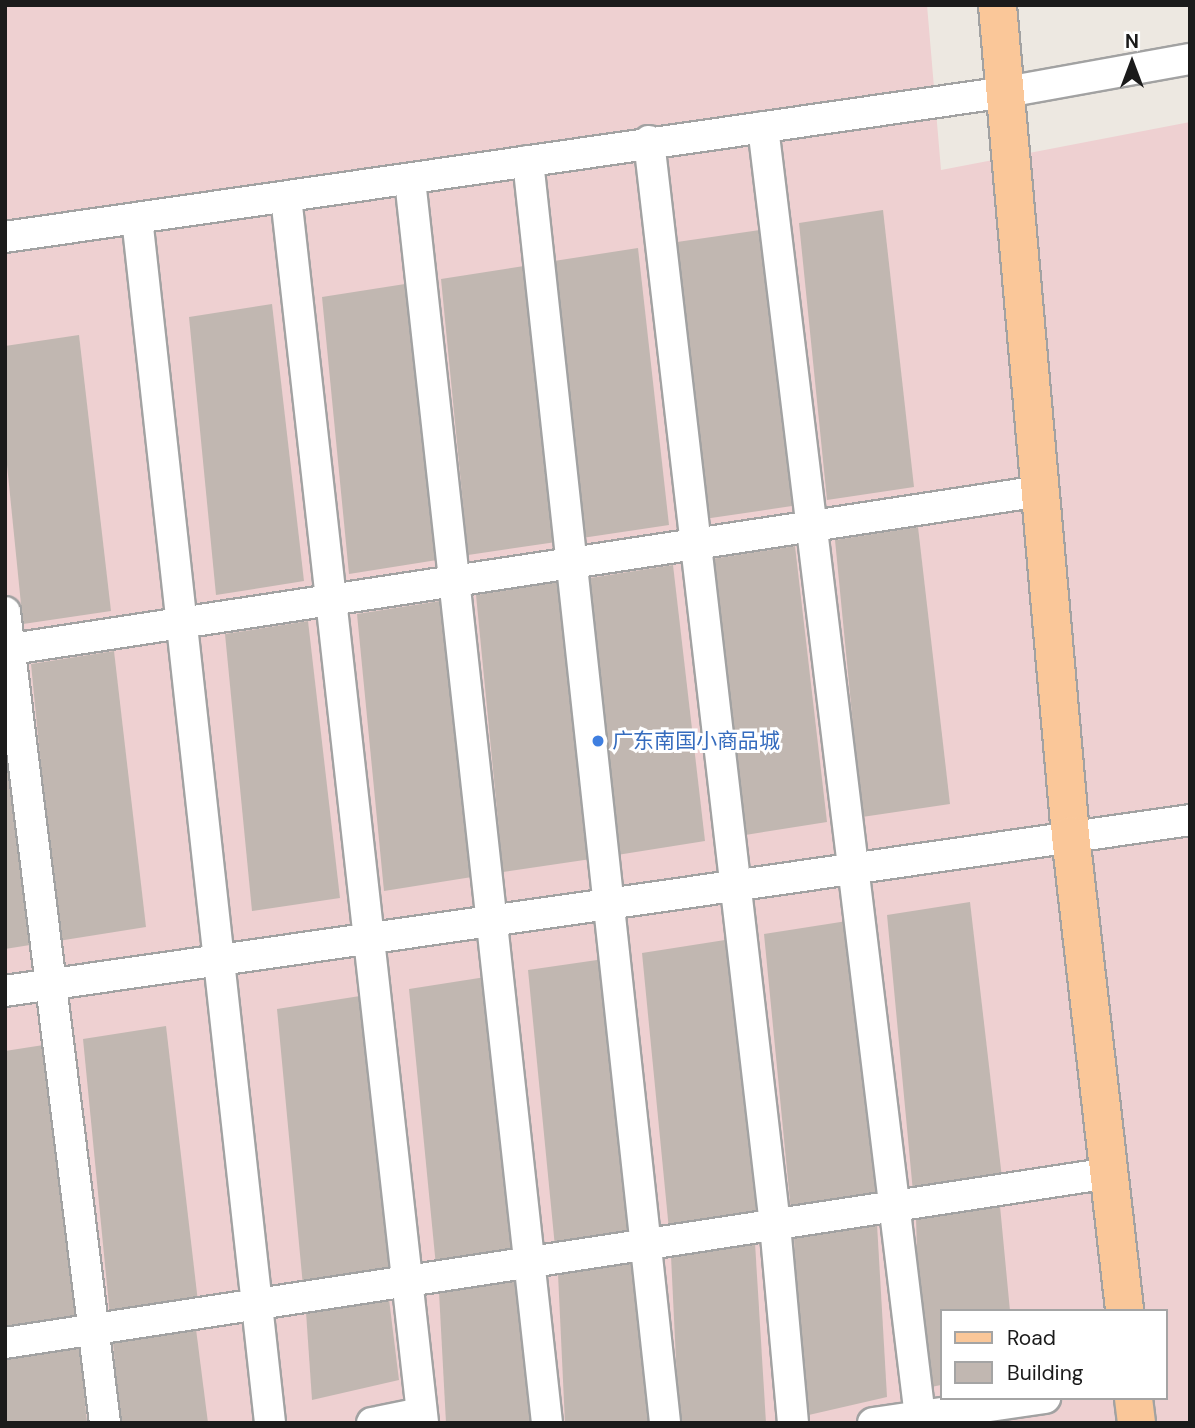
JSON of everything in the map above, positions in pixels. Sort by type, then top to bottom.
[{"type":"main road","points":[[997,5],[1070,835],[1124,1309]]},
{"type":"main road","points":[[1133,1400],[1136,1423]]},
{"type":"street","points":[[5,237],[410,180],[649,141],[1006,92],[1190,59]]},
{"type":"street","points":[[763,127],[920,1416]]},
{"type":"street","points":[[649,141],[732,885],[775,1225],[793,1423]]},
{"type":"street","points":[[528,161],[665,1423]]},
{"type":"street","points":[[410,180],[547,1423]]},
{"type":"street","points":[[286,197],[422,1418],[372,1423]]},
{"type":"street","points":[[137,218],[270,1423]]},
{"type":"street","points":[[8,650],[1040,491]]},
{"type":"street","points":[[5,612],[105,1423]]},
{"type":"street","points":[[5,991],[1070,835],[1190,820]]},
{"type":"street","points":[[5,1343],[1110,1173]]},
{"type":"street","points":[[873,1423],[1031,1400]]},
{"type":"shaded area","name":"广东南国小商品城","points":[[5,5],[927,5],[941,170],[1190,122],[1190,1423],[5,1423]]},
{"type":"building","points":[[883,210],[914,487],[827,500],[799,223]]},
{"type":"building","points":[[760,230],[792,506],[704,519],[677,242]]},
{"type":"building","points":[[638,248],[669,525],[582,538],[554,261]]},
{"type":"building","points":[[524,266],[556,542],[468,555],[441,279]]},
{"type":"building","points":[[405,284],[437,560],[349,574],[322,297]]},
{"type":"building","points":[[272,304],[304,581],[216,595],[189,317]]},
{"type":"building","points":[[79,335],[111,611],[23,624],[5,445],[5,346]]},
{"type":"building","points":[[918,527],[950,804],[862,817],[835,540]]},
{"type":"building","points":[[795,546],[827,822],[739,836],[712,559]]},
{"type":"building","points":[[673,565],[705,841],[617,855],[590,578]]},
{"type":"building","points":[[559,582],[591,859],[503,872],[476,595]]},
{"type":"building","points":[[440,601],[472,877],[384,891],[357,614]]},
{"type":"building","points":[[308,621],[340,898],[252,911],[225,634]]},
{"type":"building","points":[[114,651],[146,927],[58,941],[31,664]]},
{"type":"building","points":[[5,745],[30,945],[5,949]]},
{"type":"building","points":[[970,902],[1002,1178],[913,1192],[887,915]]},
{"type":"building","points":[[847,921],[879,1197],[791,1211],[764,934]]},
{"type":"building","points":[[725,940],[757,1216],[669,1230],[642,953]]},
{"type":"building","points":[[611,958],[643,1234],[555,1247],[528,970]]},
{"type":"building","points":[[492,976],[524,1252],[436,1266],[409,989]]},
{"type":"building","points":[[360,996],[391,1272],[303,1286],[277,1009]]},
{"type":"building","points":[[166,1026],[198,1302],[110,1316],[83,1039]]},
{"type":"building","points":[[50,1044],[81,1320],[5,1332],[5,1051]]},
{"type":"building","points":[[1000,1206],[1010,1309],[940,1309],[940,1385],[921,1389],[916,1218]]},
{"type":"building","points":[[877,1224],[887,1397],[800,1417],[794,1237]]},
{"type":"building","points":[[755,1243],[766,1423],[679,1423],[671,1256]]},
{"type":"building","points":[[641,1261],[653,1423],[565,1423],[558,1274]]},
{"type":"building","points":[[522,1279],[533,1423],[446,1423],[439,1292]]},
{"type":"building","points":[[389,1299],[399,1380],[312,1400],[306,1312]]},
{"type":"building","points":[[196,1329],[208,1423],[120,1423],[113,1342]]},
{"type":"building","points":[[80,1348],[87,1423],[5,1423],[5,1359]]},
{"type":"place","name":"广东南国小商品城","points":[[598,741]]}]
